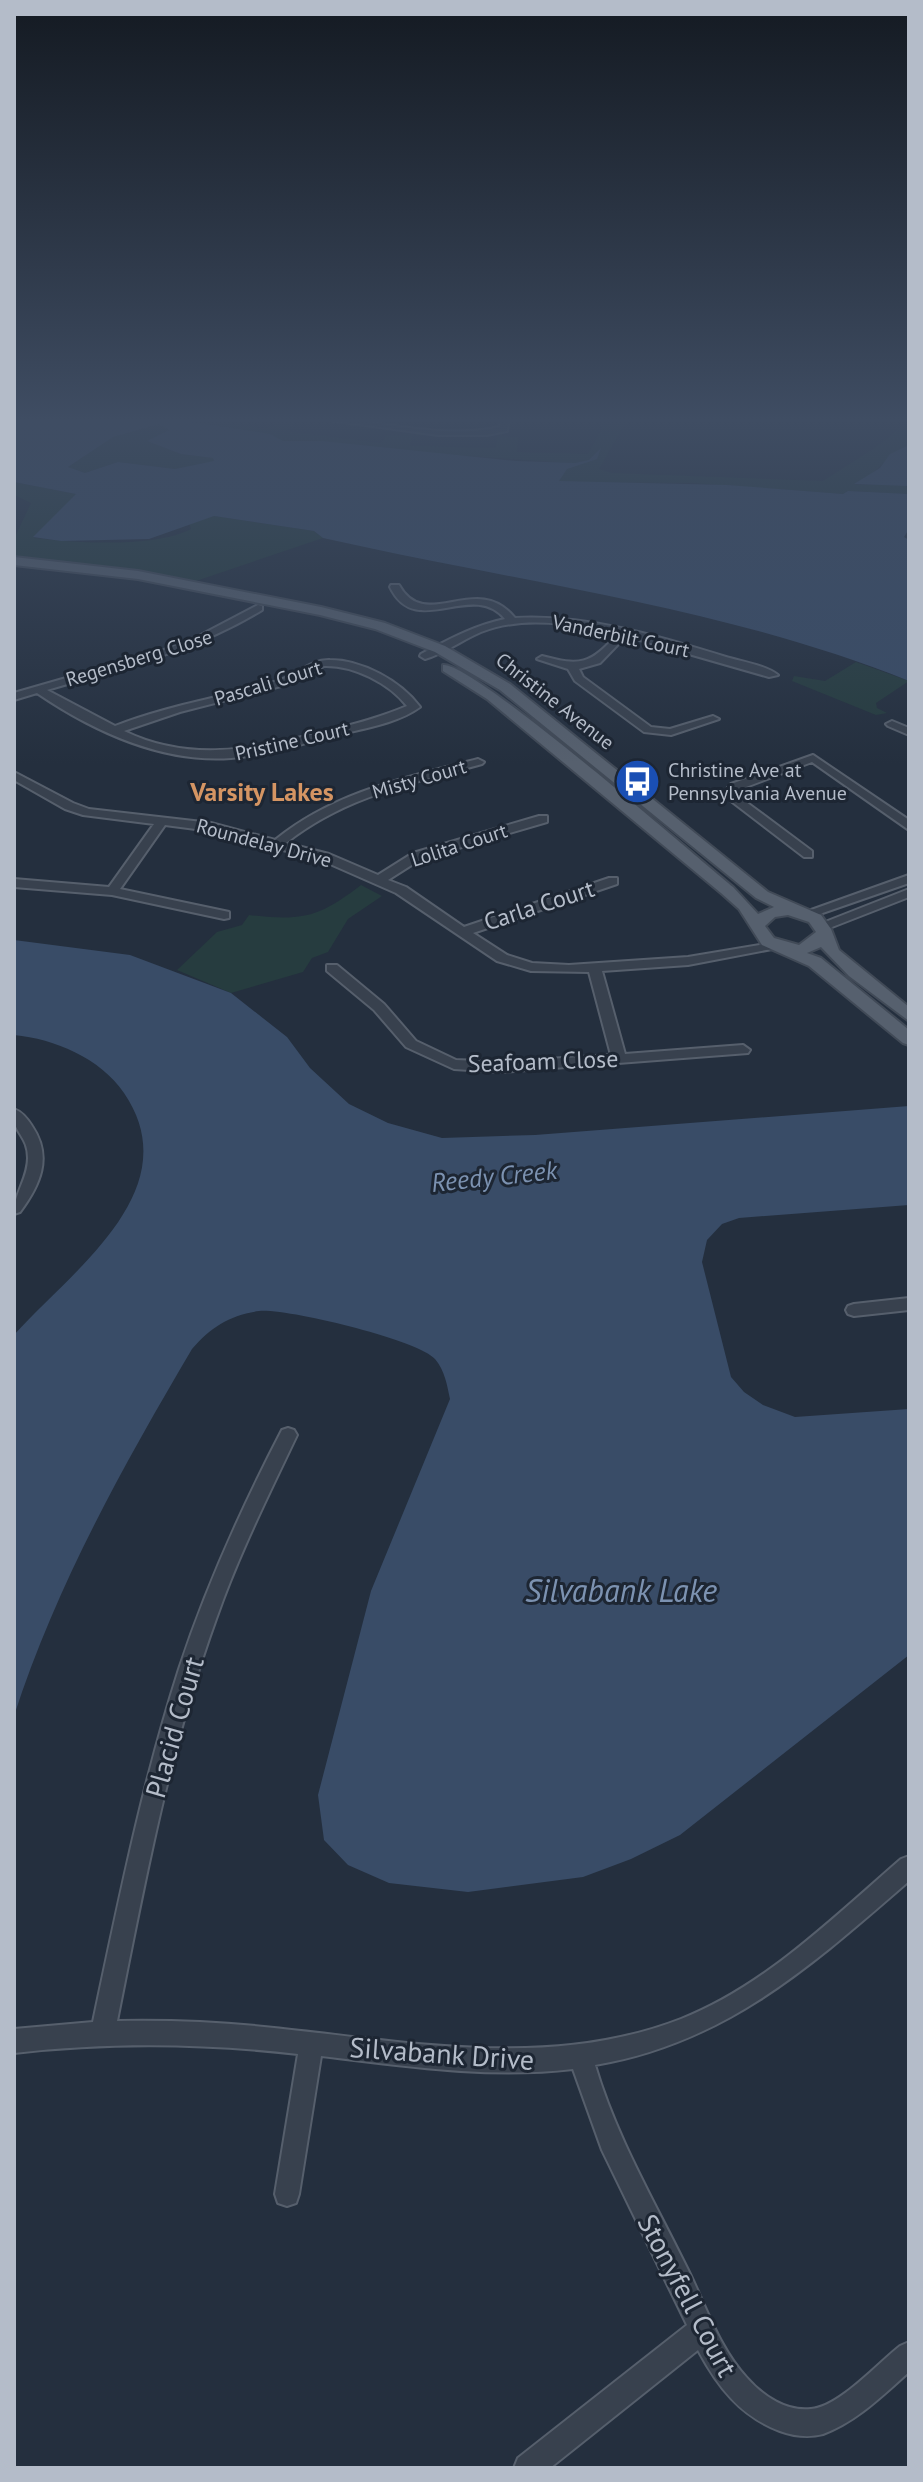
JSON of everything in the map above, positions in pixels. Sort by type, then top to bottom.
[{"type":"main road","name":"Christine Avenue","points":[[14,561],[138,575],[264,604],[356,630],[425,656],[492,696],[736,898],[757,928],[778,946]]},
{"type":"main road","name":"Christine Avenue","points":[[14,570],[127,583],[357,619],[440,649],[505,687],[762,895],[801,913],[823,930]]},
{"type":"main road","points":[[757,928],[759,920],[774,912],[801,913]]},
{"type":"main road","points":[[778,946],[806,948],[821,940],[823,930]]},
{"type":"main road","points":[[823,930],[832,953],[909,1016]]},
{"type":"main road","points":[[778,946],[815,962],[909,1039]]},
{"type":"street","points":[[395,587],[399,597],[412,606],[485,601],[497,605],[511,620]]},
{"type":"street","name":"Regensberg Close","points":[[14,697],[197,643],[232,626],[264,604]]},
{"type":"street","name":"Vanderbilt Court","points":[[425,656],[491,625],[511,620],[544,620],[702,653],[773,675]]},
{"type":"street","points":[[542,659],[573,667],[601,658],[622,634]]},
{"type":"street","name":"Pascali Court","points":[[113,731],[287,681],[322,663],[346,665],[379,680],[407,696],[414,707]]},
{"type":"street","points":[[573,667],[579,679],[648,730],[671,732],[713,719]]},
{"type":"street","name":"Pristine Court","points":[[38,689],[113,731],[166,752],[234,755],[380,721],[414,707]]},
{"type":"street","points":[[892,724],[909,732]]},
{"type":"street","points":[[808,854],[737,801],[732,790],[735,786],[813,758],[909,826]]},
{"type":"street","name":"Misty Court","points":[[279,843],[313,814],[340,801],[478,762]]},
{"type":"street","name":"Roundelay Drive","points":[[14,775],[79,810],[163,820],[279,843],[379,880],[515,963],[549,969],[688,961],[778,946]]},
{"type":"street","name":"Lolita Court","points":[[379,880],[417,856],[543,819]]},
{"type":"street","points":[[112,891],[163,820]]},
{"type":"street","points":[[801,913],[909,879]]},
{"type":"street","name":"Carla Court","points":[[465,931],[613,881]]},
{"type":"street","points":[[14,883],[112,891],[224,915]]},
{"type":"street","points":[[823,930],[909,893]]},
{"type":"street","points":[[734,951],[757,928]]},
{"type":"street","points":[[594,967],[619,1059]]},
{"type":"street","name":"Seafoam Close","points":[[332,968],[379,1007],[411,1044],[440,1060],[481,1068],[743,1050]]},
{"type":"street","points":[[14,1114],[34,1139],[38,1158],[34,1177],[14,1208]]},
{"type":"street","points":[[854,1310],[909,1304]]},
{"type":"street","name":"Placid Court","points":[[103,2032],[162,1763],[185,1682],[223,1574],[288,1435]]},
{"type":"street","name":"Silvabank Drive","points":[[14,2041],[103,2032],[213,2034],[497,2061],[581,2057],[684,2029],[737,2003],[814,1948],[909,1867]]},
{"type":"street","points":[[287,2194],[311,2043]]},
{"type":"street","name":"Stonyfell Court","points":[[581,2057],[609,2145],[702,2330],[733,2382],[749,2399],[788,2420],[811,2423],[840,2410],[909,2355]]},
{"type":"street","points":[[528,2468],[702,2330]]},
{"type":"green space","points":[[17,533],[39,533],[34,538],[93,542],[137,542],[181,533],[316,533],[323,538],[196,581],[14,557]]},
{"type":"green space","points":[[856,662],[909,681],[876,703],[877,708],[887,713],[876,715],[792,681],[794,676],[825,681]]},
{"type":"green space","points":[[361,885],[382,896],[348,919],[328,952],[312,958],[303,972],[231,993],[177,970],[217,932],[242,925],[249,915],[309,915],[321,911]]},
{"type":"water","points":[[37,533],[166,533],[149,539],[61,541],[33,537]]},
{"type":"water","points":[[316,533],[907,533],[904,537],[909,540],[909,681],[842,656],[706,618],[323,538]]},
{"type":"water","name":"Silvabank Lake","points":[[14,940],[130,955],[231,993],[287,1037],[310,1068],[349,1104],[388,1123],[442,1138],[535,1135],[909,1106],[909,1205],[739,1218],[722,1224],[707,1240],[702,1262],[731,1377],[744,1392],[763,1405],[795,1417],[909,1409],[909,1655],[680,1835],[631,1859],[583,1877],[468,1892],[389,1883],[348,1865],[324,1840],[318,1795],[371,1591],[450,1399],[441,1368],[424,1351],[351,1327],[274,1311],[259,1311],[222,1323],[192,1349],[93,1528],[50,1620],[14,1716],[14,1335],[91,1256],[115,1226],[133,1195],[143,1163],[141,1129],[124,1093],[114,1081],[75,1052],[45,1041],[14,1035]]},
{"type":"place","name":"Christine Ave at Pennsylvania Avenue","points":[[637,781]]},
{"type":"district","name":"Varsity Lakes","points":[[262,791]]},
{"type":"water label","name":"Reedy Creek","points":[[494,1176]]}]
